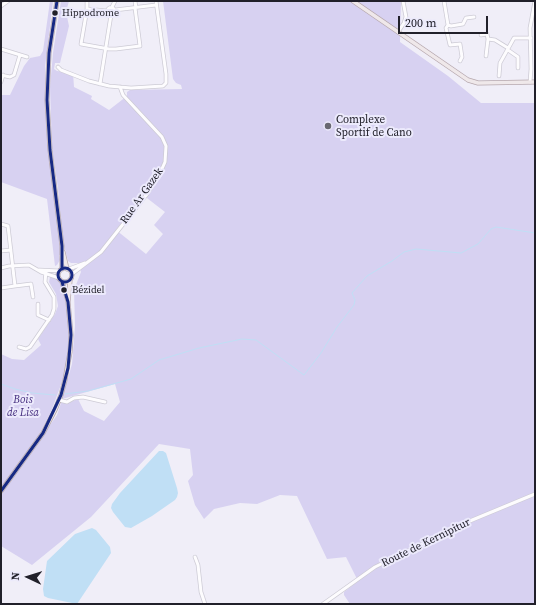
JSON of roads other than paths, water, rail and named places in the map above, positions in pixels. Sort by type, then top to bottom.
[{"type":"main road","points":[[57,1],[50,53],[47,107],[50,150],[62,246],[68,269],[72,274],[68,302]]},
{"type":"main road","points":[[353,1],[472,82],[535,82]]},
{"type":"main road","points":[[1,491],[43,433],[59,400],[65,380],[70,352],[70,317],[68,302],[62,282],[59,278],[61,270],[62,246]]},
{"type":"main road","points":[[61,270],[68,269]]},
{"type":"main road","points":[[62,282],[70,281]]},
{"type":"street","points":[[1,6],[8,1]]},
{"type":"street","points":[[87,1],[82,44],[116,49],[140,46],[135,1]]},
{"type":"street","points":[[100,84],[105,48],[115,1]]},
{"type":"street","points":[[398,32],[406,17],[403,1]]},
{"type":"street","points":[[444,1],[448,25],[446,28],[450,45],[460,44],[462,57],[460,61]]},
{"type":"street","points":[[530,82],[530,38],[535,1]]},
{"type":"street","points":[[58,67],[61,70],[100,84],[120,87],[161,88],[165,85],[166,74],[156,3],[136,8],[108,8],[107,11]]},
{"type":"street","points":[[87,8],[107,11],[111,15]]},
{"type":"street","points":[[448,25],[463,24],[466,18],[474,17]]},
{"type":"street","points":[[481,34],[487,34],[488,39],[486,56]]},
{"type":"street","points":[[499,76],[500,63],[514,38],[530,38]]},
{"type":"street","points":[[488,39],[495,40],[518,57],[518,68]]},
{"type":"street","points":[[530,44],[535,44]]},
{"type":"street","points":[[1,49],[27,57]]},
{"type":"street","points":[[1,82],[2,75],[10,77],[14,75],[20,55]]},
{"type":"street","name":"Rue Ar Gazek","points":[[72,274],[101,252],[147,194],[161,171],[166,156],[166,146],[162,137],[123,95],[120,87]]},
{"type":"street","points":[[1,224],[8,226],[15,286]]},
{"type":"street","points":[[1,251],[11,250]]},
{"type":"street","name":"Rue Ar Gazek","points":[[68,269],[88,262]]},
{"type":"street","points":[[1,268],[29,265],[59,278]]},
{"type":"street","points":[[46,272],[61,270]]},
{"type":"street","points":[[19,347],[30,347],[49,320],[54,309],[54,297],[45,282],[46,272]]},
{"type":"street","points":[[1,288],[31,284],[33,297]]},
{"type":"street","points":[[38,304],[38,315],[49,320]]},
{"type":"street","points":[[59,400],[67,402],[74,398],[83,397],[105,402]]},
{"type":"street","name":"Route de Kernipitur","points":[[323,604],[374,567],[465,523],[535,494]]},
{"type":"street","points":[[195,557],[198,564],[201,592],[205,604]]},
{"type":"water","points":[[159,451],[166,453],[177,488],[177,497],[152,516],[131,528],[125,527],[113,512],[111,508],[112,504],[120,493]]},
{"type":"water","points":[[92,528],[96,530],[110,547],[111,553],[77,604],[44,596],[43,589],[47,561],[75,534]]},
{"type":"waterway","points":[[65,394],[88,391],[131,379],[159,360],[199,348],[242,339],[256,340],[304,375],[354,305],[355,300],[352,293],[367,276],[404,252],[416,249],[461,253],[478,244],[491,229],[496,227],[535,233]]},
{"type":"waterway","points":[[1,384],[32,393],[55,395]]},
{"type":"place","name":"Hippodrome","points":[[55,13]]},
{"type":"place","name":"Complexe Sportif de Cano","points":[[328,126]]},
{"type":"place","name":"Bézidel","points":[[64,290]]},
{"type":"park label","name":"Bois de Lisa","points":[[23,406]]}]
